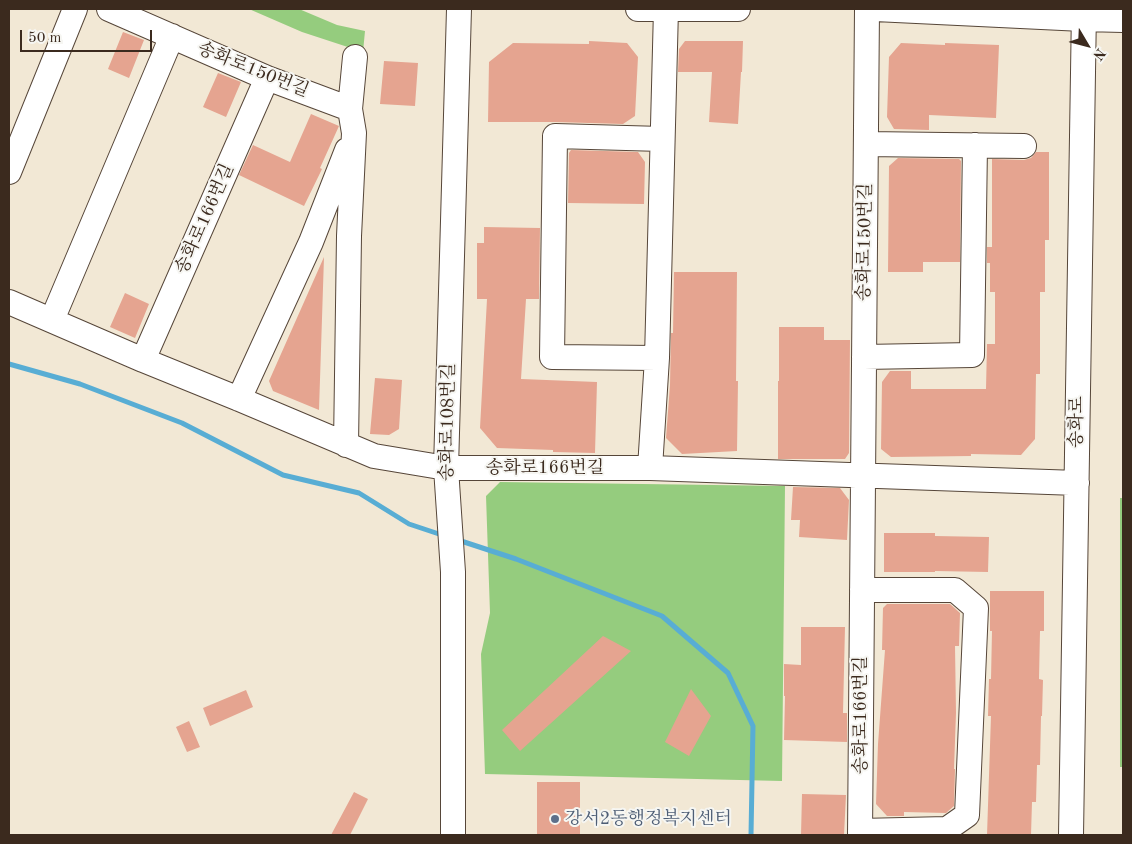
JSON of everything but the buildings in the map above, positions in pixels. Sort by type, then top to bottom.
[{"type":"street","points":[[9,172],[75,9]]},
{"type":"street","name":"송화로150번길","points":[[108,9],[267,78],[350,109]]},
{"type":"street","name":"송화로108번길","points":[[453,835],[453,572],[446,468],[459,9]]},
{"type":"street","points":[[638,9],[738,9]]},
{"type":"street","points":[[650,468],[657,358],[666,9]]},
{"type":"street","name":"송화로150번길","points":[[863,474],[867,9]]},
{"type":"street","points":[[875,9],[1084,14],[1123,20]]},
{"type":"street","name":"송화로","points":[[1071,835],[1084,14]]},
{"type":"street","points":[[52,320],[172,36]]},
{"type":"street","points":[[346,444],[349,236],[354,133],[350,109],[355,57]]},
{"type":"street","name":"송화로166번길","points":[[143,360],[267,78]]},
{"type":"street","points":[[239,399],[311,242],[354,133]]},
{"type":"street","points":[[657,358],[552,357],[555,136],[662,139]]},
{"type":"street","points":[[866,144],[1024,146]]},
{"type":"street","points":[[864,357],[972,355],[975,145]]},
{"type":"street","points":[[311,242],[330,226],[340,226],[349,236]]},
{"type":"street","name":"송화로166번길","points":[[9,302],[374,456],[446,468],[650,468],[1077,483]]},
{"type":"street","name":"송화로166번길","points":[[860,833],[863,474]]},
{"type":"street","points":[[860,833],[947,829],[967,815],[976,608],[955,590],[862,590]]},
{"type":"green space","points":[[249,9],[299,9],[337,25],[365,31],[363,52],[302,32]]},
{"type":"green space","points":[[500,482],[785,486],[782,781],[485,774],[481,654],[490,613],[486,496]]},
{"type":"green space","points":[[1120,498],[1123,498],[1123,767],[1120,767]]},
{"type":"waterway","points":[[9,364],[80,384],[182,423],[283,475],[359,493],[409,524],[445,536]]},
{"type":"waterway","points":[[458,540],[516,559],[662,616],[728,673],[753,726],[751,835]]},
{"type":"place","name":"강서2동행정복지센터","points":[[555,819]]}]
